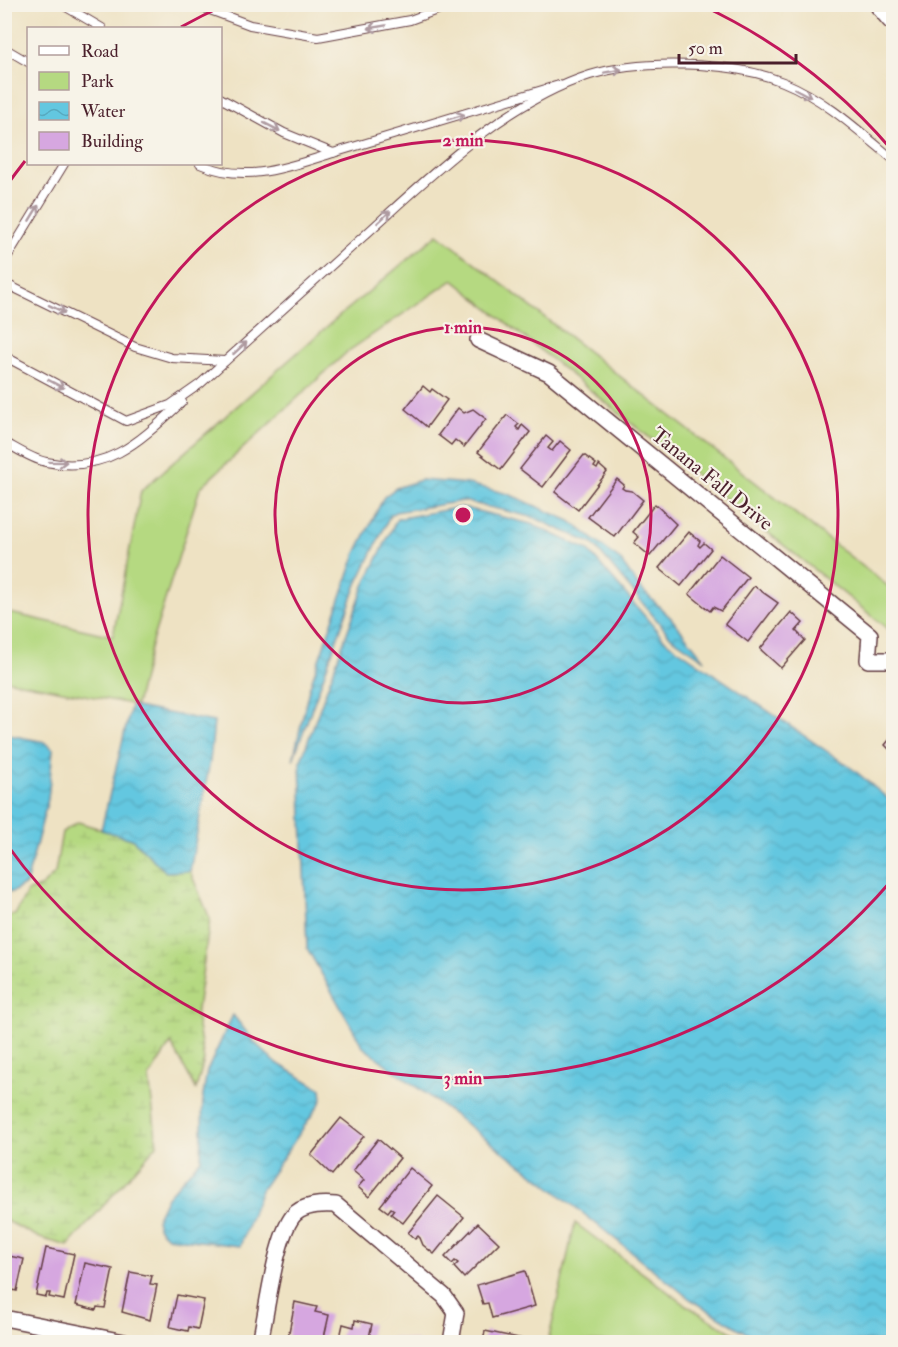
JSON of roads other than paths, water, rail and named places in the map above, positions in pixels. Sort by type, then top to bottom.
[{"type":"highway","points":[[884,4],[894,16]]},
{"type":"street","name":"Tanana Fall Drive","points":[[478,340],[549,373],[870,635],[868,660],[894,660]]},
{"type":"street","points":[[261,1342],[283,1234],[294,1214],[318,1203],[336,1205],[444,1296],[456,1313],[451,1342]]},
{"type":"street","points":[[4,1318],[124,1342]]},
{"type":"lane","points":[[61,4],[100,27]]},
{"type":"lane","points":[[194,4],[250,25],[318,37],[410,20],[453,4]]},
{"type":"lane","points":[[4,48],[27,61]]},
{"type":"lane","points":[[204,165],[241,175],[263,173],[590,75],[632,68],[686,65],[735,70],[782,81],[829,106],[894,160]]},
{"type":"lane","points":[[4,442],[45,462],[94,463],[137,444],[225,361],[427,179],[520,107],[590,75]]},
{"type":"lane","points":[[222,99],[284,133],[333,153]]},
{"type":"lane","points":[[4,262],[63,165]]},
{"type":"lane","points":[[4,283],[135,347],[172,358],[225,361]]},
{"type":"lane","points":[[4,356],[126,421],[170,405],[200,384]]},
{"type":"water","points":[[421,480],[468,484],[508,494],[570,521],[620,560],[640,588],[671,618],[705,660],[671,637],[593,544],[532,517],[463,501],[395,512],[390,516],[357,584],[293,760],[309,689],[356,553],[384,497],[396,488]]},
{"type":"water","points":[[461,507],[531,524],[588,550],[666,641],[854,770],[893,803],[893,1342],[761,1342],[690,1299],[544,1182],[363,1047],[307,948],[300,763],[364,586],[397,519]]},
{"type":"water","points":[[131,706],[214,722],[210,761],[190,871],[166,872],[132,839],[101,830]]},
{"type":"water","points":[[4,734],[45,742],[53,749],[48,799],[26,884],[13,892],[5,892]]},
{"type":"water","points":[[233,1015],[255,1043],[275,1062],[321,1089],[322,1100],[261,1190],[240,1246],[167,1237],[159,1229],[156,1220],[167,1197],[201,1159],[203,1096],[207,1071]]}]
